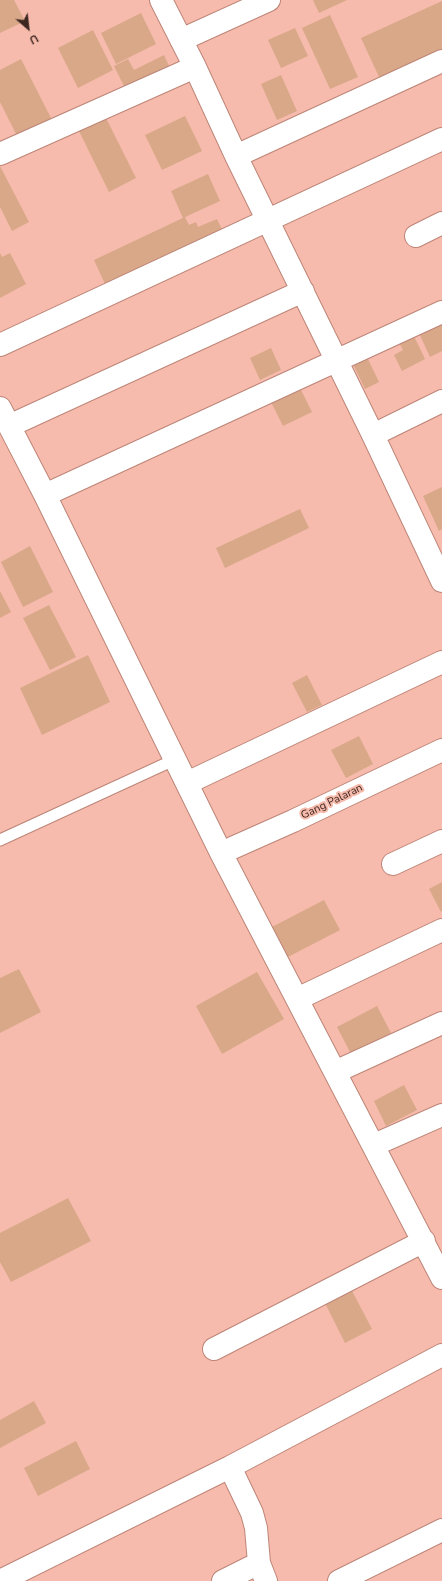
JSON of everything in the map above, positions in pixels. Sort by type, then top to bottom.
[{"type":"street","points":[[161,0],[182,40],[236,156],[373,434],[442,581]]},
{"type":"street","points":[[182,40],[269,0]]},
{"type":"street","points":[[236,156],[442,61]]},
{"type":"street","points":[[0,154],[195,67]]},
{"type":"street","points":[[0,345],[269,221],[442,139]]},
{"type":"street","points":[[416,236],[442,223]]},
{"type":"street","points":[[303,291],[5,417],[176,759],[221,854],[374,1145],[431,1245],[442,1278]]},
{"type":"street","points":[[45,495],[442,312]]},
{"type":"street","points":[[373,434],[442,401]]},
{"type":"street","points":[[187,783],[442,662]]},
{"type":"street","name":"Gang Palaran","points":[[221,854],[442,750]]},
{"type":"street","points":[[393,864],[442,841]]},
{"type":"street","points":[[297,999],[442,930]]},
{"type":"street","points":[[335,1072],[442,1023]]},
{"type":"street","points":[[374,1145],[442,1115]]},
{"type":"street","points":[[214,1349],[431,1245]]},
{"type":"street","points":[[0,1581],[230,1467],[442,1355]]},
{"type":"street","points":[[223,1581],[262,1572],[256,1528],[252,1513],[230,1467]]},
{"type":"street","points":[[338,1581],[442,1530]]},
{"type":"lane","points":[[0,840],[176,759]]},
{"type":"building","points":[[0,0],[14,0],[25,21],[0,33]]},
{"type":"building","points":[[313,0],[347,0],[319,13]]},
{"type":"building","points":[[442,1],[442,51],[380,79],[361,38]]},
{"type":"building","points":[[141,13],[156,44],[116,64],[101,33]]},
{"type":"building","points":[[330,15],[358,77],[330,89],[302,28]]},
{"type":"building","points":[[295,28],[308,56],[281,68],[268,40]]},
{"type":"building","points":[[93,30],[113,70],[78,88],[58,48]]},
{"type":"building","points":[[164,55],[170,68],[126,90],[114,66],[128,59],[134,70]]},
{"type":"building","points":[[21,59],[52,120],[18,138],[0,102],[0,70]]},
{"type":"building","points":[[281,75],[297,111],[277,120],[261,84]]},
{"type":"building","points":[[185,116],[202,151],[162,170],[145,135]]},
{"type":"building","points":[[106,118],[136,178],[109,192],[79,131]]},
{"type":"building","points":[[0,166],[29,222],[12,231],[0,207]]},
{"type":"building","points":[[208,174],[220,201],[183,218],[171,191]]},
{"type":"building","points":[[185,217],[189,225],[196,222],[198,227],[217,219],[225,236],[151,263],[105,284],[94,260]]},
{"type":"building","points":[[0,253],[2,257],[10,253],[26,284],[0,298]]},
{"type":"building","points":[[442,323],[442,351],[430,357],[418,331]]},
{"type":"building","points":[[412,332],[425,359],[402,371],[394,355],[403,350],[397,339]]},
{"type":"building","points":[[271,348],[281,370],[260,380],[250,358]]},
{"type":"building","points":[[365,353],[379,382],[365,389],[351,360]]},
{"type":"building","points":[[298,384],[312,412],[283,426],[269,398]]},
{"type":"building","points":[[442,487],[442,529],[439,531],[423,496]]},
{"type":"building","points":[[300,509],[309,528],[225,568],[216,548]]},
{"type":"building","points":[[30,546],[53,592],[23,607],[1,562]]},
{"type":"building","points":[[0,591],[11,612],[0,618]]},
{"type":"building","points":[[49,605],[76,657],[50,670],[23,618]]},
{"type":"building","points":[[88,655],[110,702],[42,735],[20,688]]},
{"type":"building","points":[[307,675],[322,705],[307,712],[292,683]]},
{"type":"building","points":[[359,736],[373,764],[346,778],[331,750]]},
{"type":"building","points":[[442,882],[442,911],[441,912],[429,889]]},
{"type":"building","points":[[324,900],[340,930],[286,958],[270,928]]},
{"type":"building","points":[[19,969],[41,1012],[0,1033],[0,978]]},
{"type":"building","points":[[257,972],[284,1019],[222,1054],[196,1006]]},
{"type":"building","points":[[377,1006],[391,1033],[351,1054],[337,1027]]},
{"type":"building","points":[[404,1085],[417,1110],[386,1126],[374,1101]]},
{"type":"building","points":[[68,1198],[91,1241],[11,1282],[0,1262],[0,1233]]},
{"type":"building","points":[[350,1287],[372,1329],[345,1343],[324,1301]]},
{"type":"building","points":[[34,1401],[46,1423],[0,1448],[0,1420]]},
{"type":"building","points":[[76,1441],[90,1469],[38,1496],[24,1468]]}]
